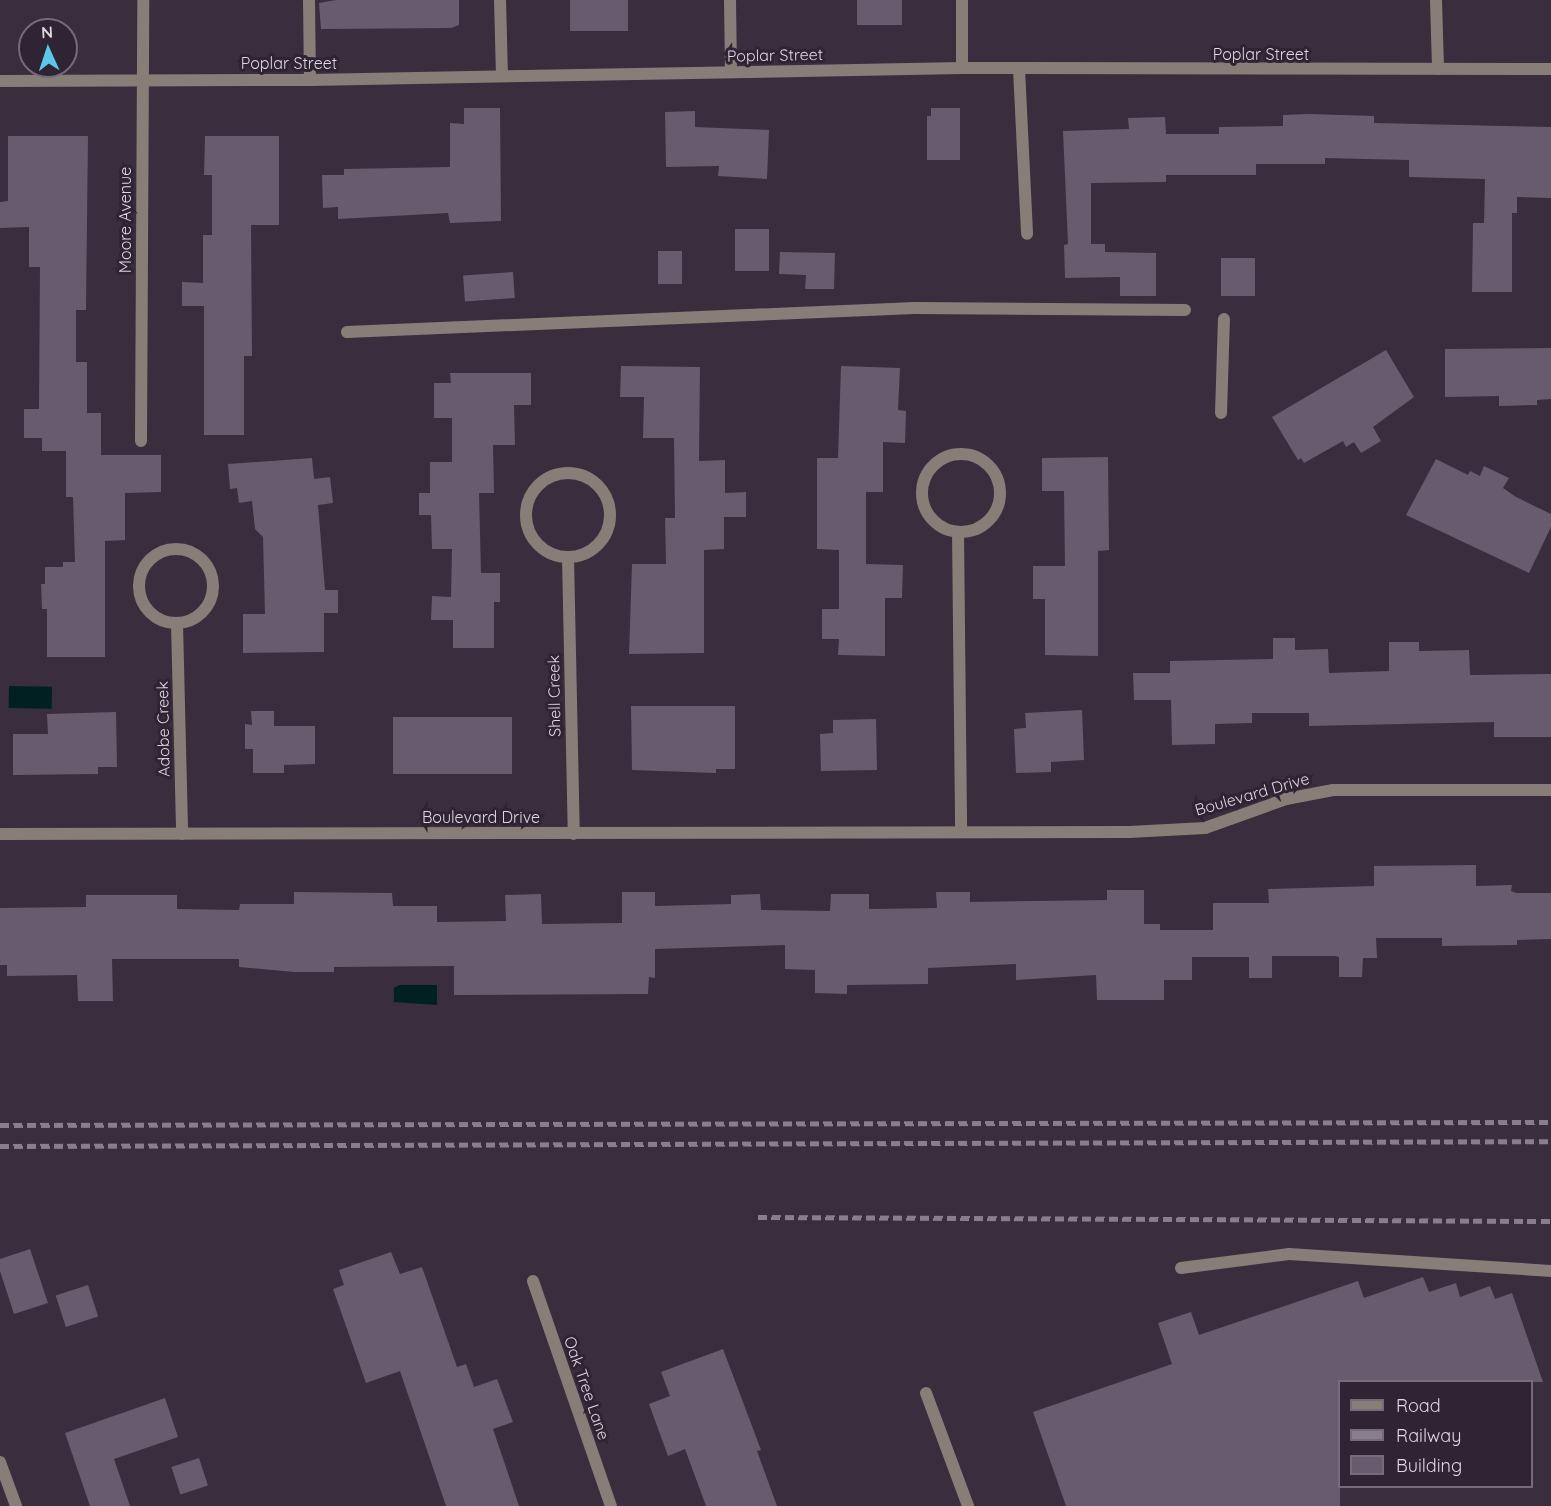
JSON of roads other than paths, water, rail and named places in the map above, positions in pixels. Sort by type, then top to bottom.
[{"type":"street","name":"Moore Avenue","points":[[141,441],[143,0]]},
{"type":"street","points":[[309,0],[310,80]]},
{"type":"street","points":[[500,0],[502,76]]},
{"type":"street","points":[[730,0],[731,72]]},
{"type":"street","points":[[962,0],[962,68]]},
{"type":"street","points":[[1436,0],[1438,69]]},
{"type":"street","name":"Poplar Street","points":[[0,81],[310,80],[962,68],[1551,69]]},
{"type":"street","points":[[1019,69],[1028,234]]},
{"type":"street","points":[[347,332],[914,308],[1185,310]]},
{"type":"street","points":[[1221,413],[1224,319]]},
{"type":"street","points":[[963,454],[990,467],[998,480],[1000,495],[996,510],[987,522],[958,532],[931,519],[921,490],[934,464],[963,454]]},
{"type":"street","points":[[562,473],[593,481],[605,495],[610,511],[608,528],[598,544],[585,553],[568,557],[547,552],[533,540],[526,524],[525,508],[531,492],[546,478],[562,473]]},
{"type":"street","points":[[958,532],[961,831]]},
{"type":"street","points":[[174,549],[192,552],[206,563],[214,579],[207,609],[194,620],[177,623],[150,613],[141,599],[139,581],[145,564],[158,553],[174,549]]},
{"type":"street","name":"Shell Creek","points":[[568,557],[573,834]]},
{"type":"street","name":"Adobe Creek","points":[[177,623],[182,834]]},
{"type":"street","name":"Boulevard Drive","points":[[0,834],[1129,832],[1205,828],[1286,799],[1333,790],[1551,790]]},
{"type":"street","points":[[1181,1268],[1289,1254],[1551,1271]]},
{"type":"street","name":"Oak Tree Lane","points":[[533,1281],[611,1506]]},
{"type":"street","points":[[926,1393],[968,1506]]},
{"type":"street","points":[[0,1462],[16,1506]]},
{"type":"railway","points":[[0,1125],[1551,1122]]},
{"type":"railway","points":[[0,1146],[1551,1141]]},
{"type":"railway","points":[[758,1217],[1551,1221]]}]
